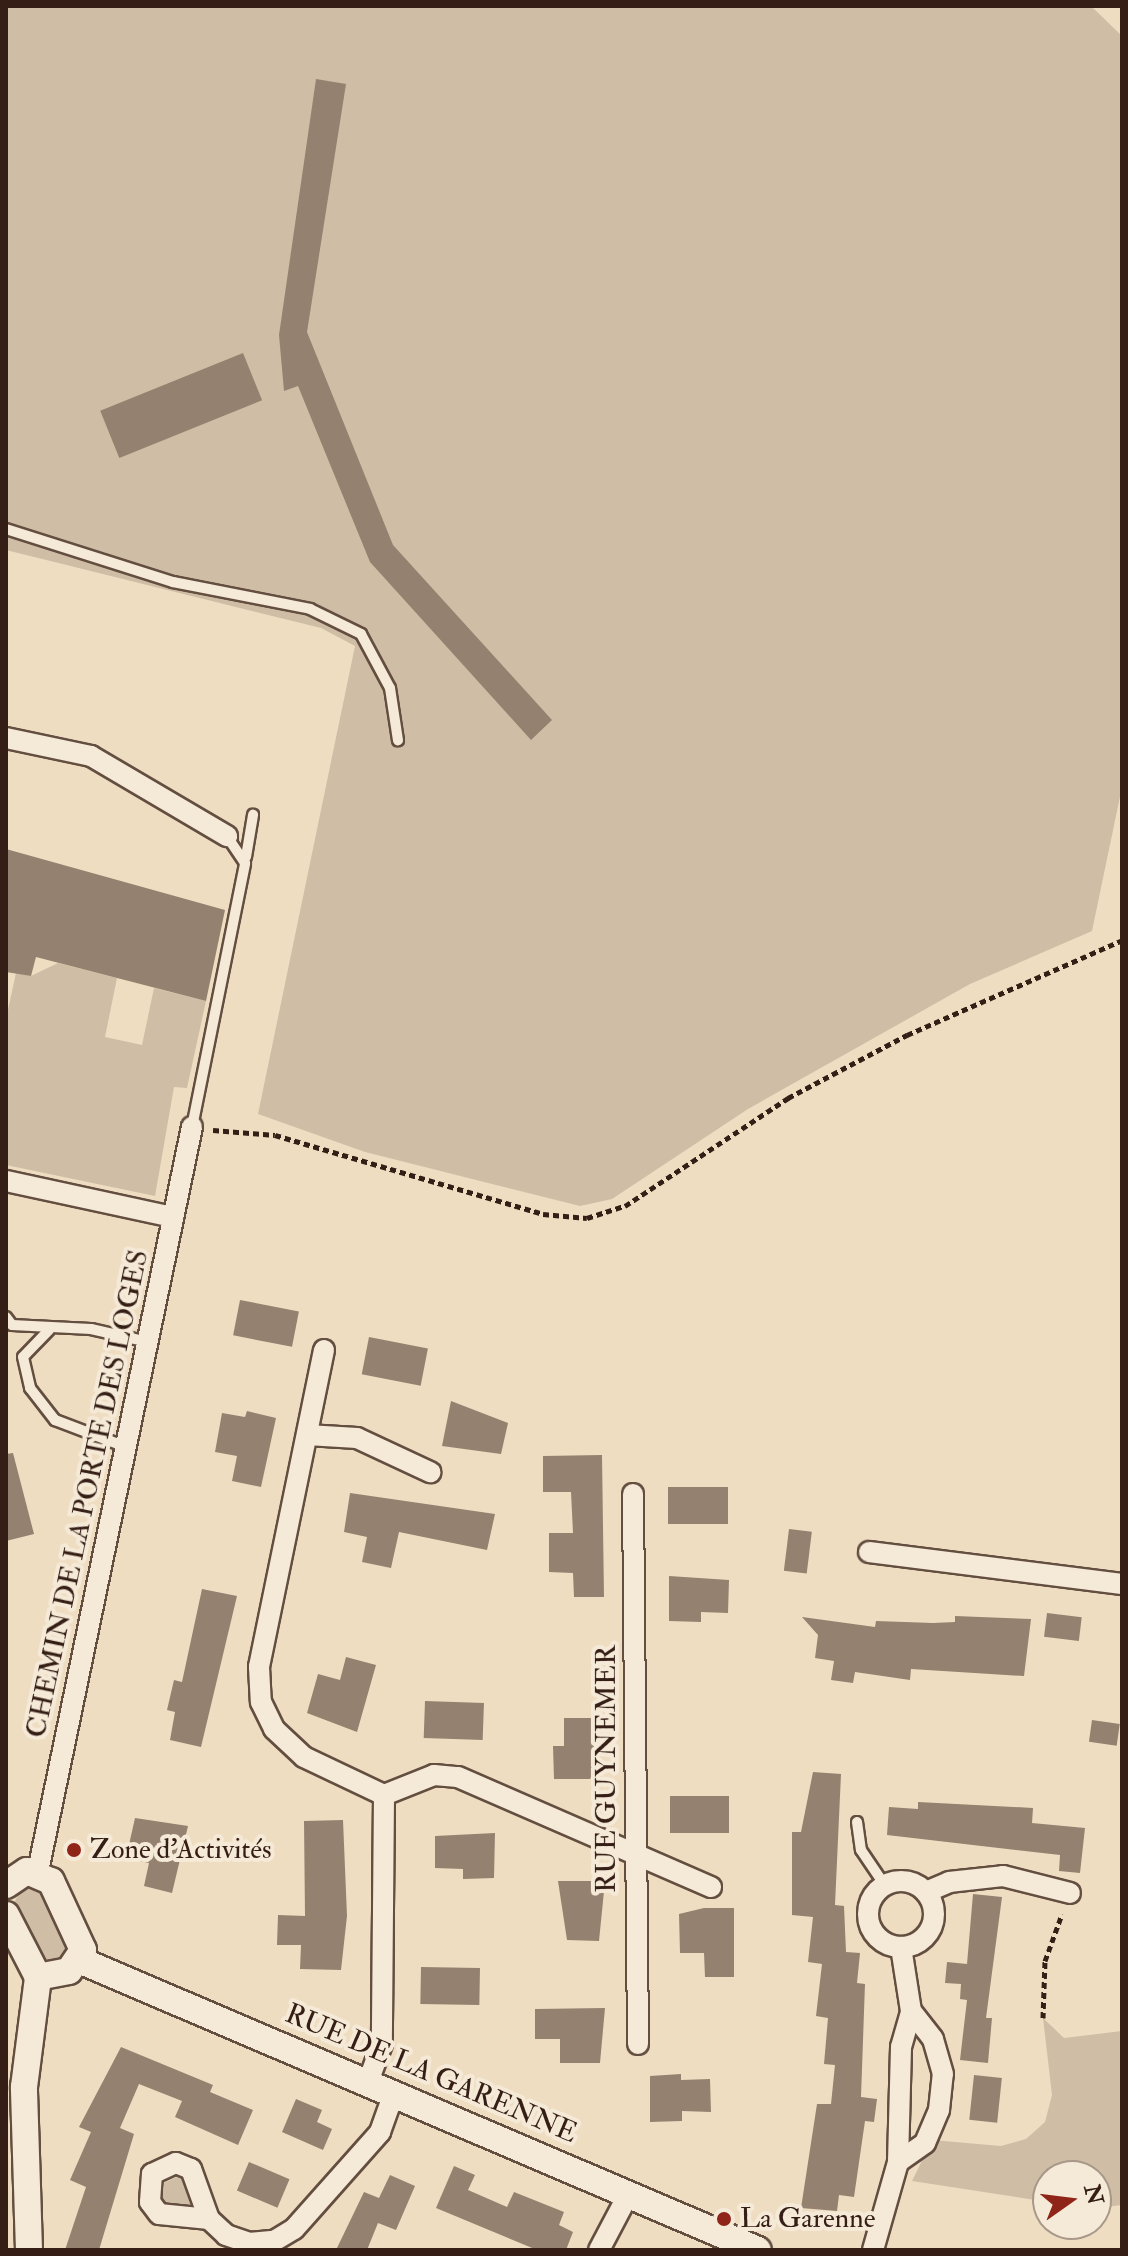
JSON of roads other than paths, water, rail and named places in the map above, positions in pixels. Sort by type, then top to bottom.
[{"type":"street","points":[[6,738],[91,756],[227,836]]},
{"type":"street","name":"CHEMIN DE LA PORTE DES LOGES","points":[[38,1871],[130,1448],[192,1127]]},
{"type":"street","points":[[6,1181],[173,1217]]},
{"type":"street","points":[[324,1350],[259,1667],[261,1702],[274,1729],[304,1757],[384,1795],[434,1775],[458,1777],[711,1887]]},
{"type":"street","points":[[307,1435],[357,1438],[430,1472]]},
{"type":"street","name":"RUE GUYNEMER","points":[[633,1494],[638,2044]]},
{"type":"street","points":[[869,1552],[1122,1584]]},
{"type":"street","points":[[368,2082],[382,2044],[384,1795]]},
{"type":"street","points":[[6,1885],[27,1871],[38,1871],[51,1881],[83,1950],[79,1960],[58,1976],[38,1977]]},
{"type":"street","points":[[926,1892],[949,1882],[1003,1876],[1070,1893]]},
{"type":"street","points":[[906,1881],[926,1892],[933,1923],[921,1940],[901,1947],[881,1940],[868,1922],[870,1901],[884,1884],[906,1881]]},
{"type":"street","points":[[6,1915],[38,1977],[25,2061],[29,2250]]},
{"type":"street","points":[[873,2250],[898,2162],[901,2047],[911,2011],[901,1947]]},
{"type":"street","name":"RUE DE LA GARENNE","points":[[79,1960],[758,2250]]},
{"type":"street","points":[[898,2162],[925,2143],[939,2110],[943,2074],[933,2039],[911,2011]]},
{"type":"street","points":[[209,2219],[226,2235],[249,2243],[274,2241],[294,2229],[380,2132],[394,2093]]},
{"type":"street","points":[[599,2250],[629,2193]]},
{"type":"lane","points":[[6,529],[173,582],[310,609],[361,634],[390,688],[398,740]]},
{"type":"lane","points":[[192,1127],[253,815]]},
{"type":"lane","points":[[227,836],[245,863]]},
{"type":"lane","points":[[6,1317],[12,1325],[49,1330],[91,1329],[150,1342]]},
{"type":"lane","points":[[49,1330],[23,1357],[30,1388],[55,1420],[130,1448]]},
{"type":"lane","points":[[857,1822],[861,1850],[884,1884]]},
{"type":"place","name":"Zone d'Activités","points":[[74,1850]]},
{"type":"place","name":"La Garenne","points":[[724,2219]]}]
